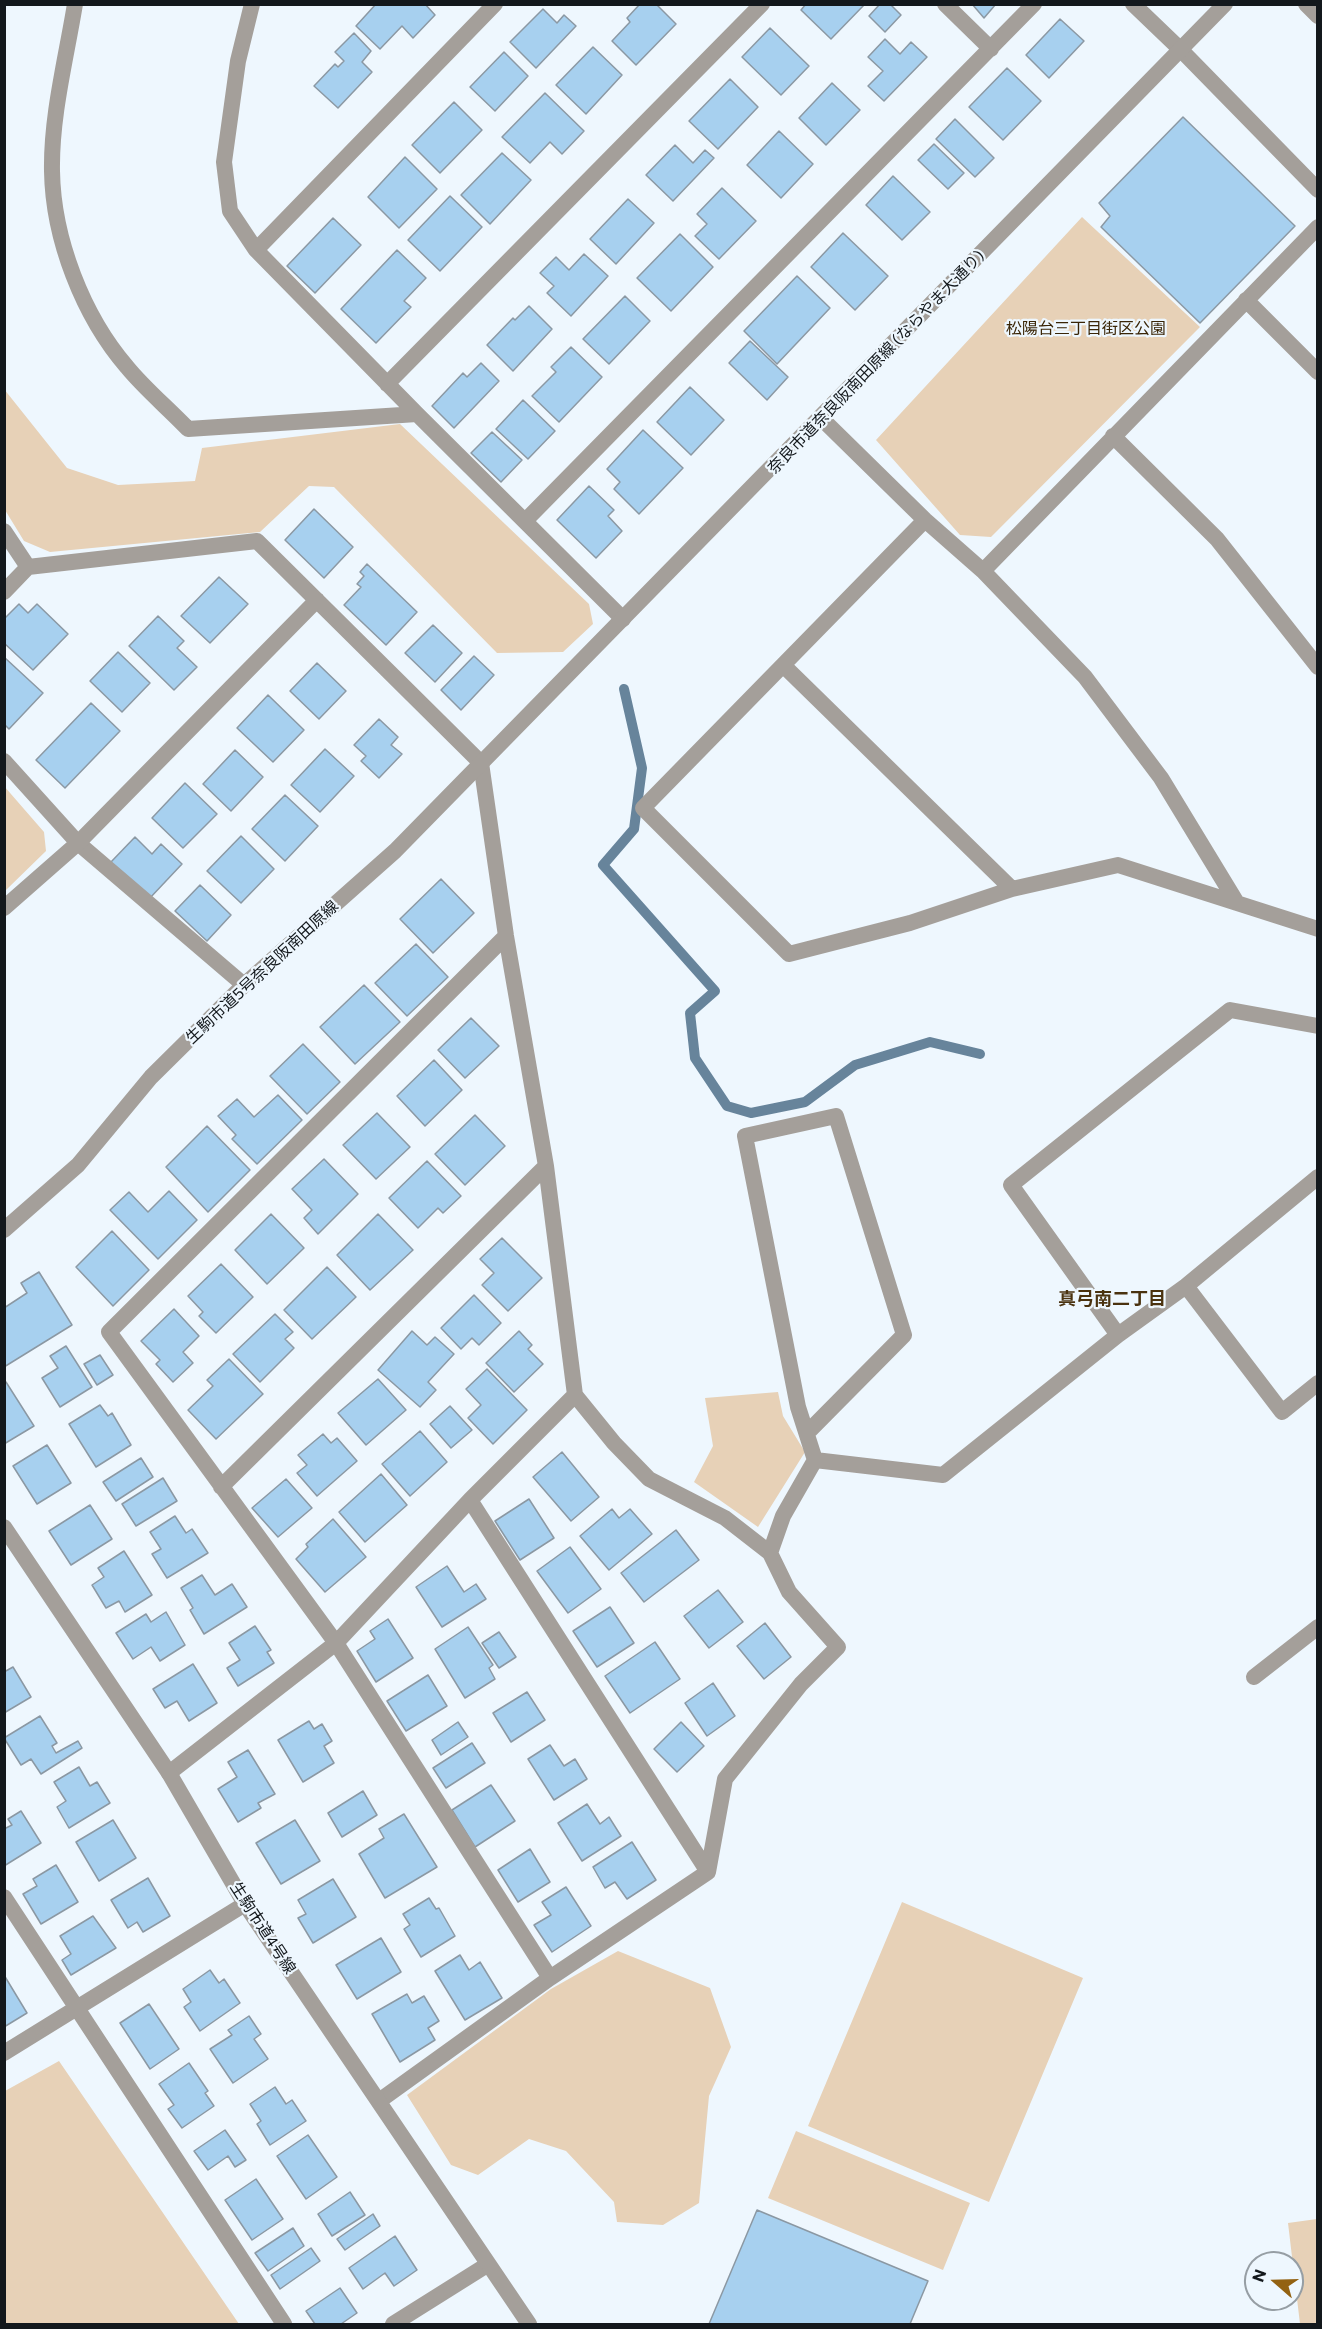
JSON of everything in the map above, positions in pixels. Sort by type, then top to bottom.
[{"type":"street","points":[[75,4],[57,112],[52,170],[56,212],[67,259],[86,306],[127,367],[188,429],[417,414]]},
{"type":"street","points":[[252,4],[238,61],[224,162],[230,211],[256,250],[623,619]]},
{"type":"street","points":[[256,250],[495,4]]},
{"type":"street","points":[[387,384],[762,4]]},
{"type":"street","points":[[945,4],[991,49]]},
{"type":"street","points":[[525,521],[1034,4]]},
{"type":"street","points":[[1133,4],[1317,190]]},
{"type":"street","name":"奈良市道奈良阪南田原線 (ならやま大通り)","points":[[524,717],[821,418],[1225,4]]},
{"type":"street","points":[[1306,4],[1317,16]]},
{"type":"street","points":[[983,571],[1317,227]]},
{"type":"street","points":[[1246,300],[1317,372]]},
{"type":"street","points":[[821,418],[925,520],[983,571],[1085,677],[1161,777],[1237,903]]},
{"type":"street","points":[[1113,436],[1217,539],[1317,667]]},
{"type":"street","points":[[925,520],[643,808],[789,954],[910,923],[1012,889],[1118,865],[1317,929]]},
{"type":"street","points":[[4,531],[28,567]]},
{"type":"street","points":[[4,592],[28,567],[257,541],[481,763],[506,936],[546,1166],[575,1395],[614,1443],[649,1479],[724,1518],[770,1553],[789,1592],[838,1647],[801,1684],[725,1779],[708,1872],[550,1978],[379,2101]]},
{"type":"street","points":[[4,908],[78,843],[317,600]]},
{"type":"street","points":[[783,665],[1012,889]]},
{"type":"street","name":"生駒市道5号奈良阪南田原線","points":[[4,1230],[78,1165],[151,1077],[244,985],[395,850],[524,717]]},
{"type":"street","points":[[4,761],[78,843],[244,985]]},
{"type":"street","points":[[506,936],[109,1332],[336,1643],[550,1978]]},
{"type":"street","points":[[1118,1335],[1011,1185],[1230,1010],[1317,1026]]},
{"type":"street","points":[[770,1553],[783,1516],[815,1460],[798,1407],[746,1136],[836,1116],[904,1335],[807,1433]]},
{"type":"street","points":[[221,1487],[546,1166]]},
{"type":"street","points":[[815,1460],[943,1476],[1118,1335],[1186,1286],[1317,1177]]},
{"type":"street","points":[[1186,1286],[1282,1412],[1317,1383]]},
{"type":"street","points":[[169,1773],[336,1643],[470,1500],[575,1395]]},
{"type":"street","points":[[470,1500],[708,1872]]},
{"type":"street","name":"生駒市道4号線","points":[[4,1527],[169,1773],[245,1904],[529,2325]]},
{"type":"street","points":[[1254,1677],[1317,1626]]},
{"type":"street","points":[[4,1897],[284,2325]]},
{"type":"street","points":[[4,2053],[245,1904]]},
{"type":"street","points":[[393,2325],[487,2265]]},
{"type":"green space","name":"松陽台三丁目街区公園","points":[[1082,217],[1200,327],[991,537],[960,535],[876,440]]},
{"type":"green space","points":[[4,389],[67,468],[118,485],[195,481],[202,448],[400,424],[589,604],[593,624],[563,652],[497,653],[334,487],[309,486],[260,532],[50,552],[24,541],[5,510]]},
{"type":"green space","points":[[4,786],[44,832],[46,851],[5,891]]},
{"type":"green space","points":[[778,1392],[783,1416],[805,1452],[758,1527],[694,1482],[713,1446],[705,1398]]},
{"type":"green space","points":[[902,1902],[1083,1978],[989,2202],[808,2126]]},
{"type":"green space","points":[[618,1951],[710,1988],[731,2047],[709,2096],[699,2203],[663,2225],[617,2222],[614,2202],[566,2151],[529,2139],[478,2175],[451,2165],[407,2095],[551,1989]]},
{"type":"green space","points":[[59,2061],[239,2324],[5,2324],[5,2091]]},
{"type":"green space","points":[[796,2131],[970,2203],[943,2270],[768,2198]]},
{"type":"green space","points":[[1317,2219],[1317,2324],[1300,2324],[1298,2311],[1304,2311],[1304,2251],[1291,2251],[1288,2223]]},
{"type":"building","points":[[376,4],[425,4],[435,15],[413,38],[402,26],[380,49],[356,26]]},
{"type":"building","points":[[640,4],[656,4],[676,24],[636,65],[612,41],[630,22],[627,18]]},
{"type":"building","points":[[806,4],[865,4],[831,39],[801,10]]},
{"type":"building","points":[[880,4],[890,4],[901,15],[885,32],[869,16]]},
{"type":"building","points":[[972,4],[996,4],[984,18]]},
{"type":"building","points":[[543,9],[557,23],[564,15],[576,26],[536,68],[510,42]]},
{"type":"building","points":[[1060,19],[1084,41],[1049,78],[1026,55]]},
{"type":"building","points":[[770,28],[809,66],[781,95],[742,57]]},
{"type":"building","points":[[354,33],[371,51],[362,62],[372,72],[338,108],[314,86],[335,64],[338,67],[344,61],[335,52]]},
{"type":"building","points":[[885,39],[900,54],[911,42],[927,57],[884,101],[868,86],[883,71],[868,57]]},
{"type":"building","points":[[593,47],[622,75],[586,114],[556,85]]},
{"type":"building","points":[[504,52],[528,76],[495,111],[470,87]]},
{"type":"building","points":[[1007,68],[1041,101],[1003,140],[969,107]]},
{"type":"building","points":[[730,79],[758,107],[718,149],[689,121]]},
{"type":"building","points":[[832,83],[860,110],[826,145],[799,118]]},
{"type":"building","points":[[545,93],[584,131],[562,154],[550,142],[530,163],[502,137]]},
{"type":"building","points":[[454,102],[482,130],[440,173],[412,145]]},
{"type":"building","points":[[1183,117],[1295,226],[1200,323],[1101,227],[1110,216],[1099,203]]},
{"type":"building","points":[[955,119],[994,158],[975,177],[936,139]]},
{"type":"building","points":[[779,131],[813,164],[781,198],[747,165]]},
{"type":"building","points":[[934,144],[964,173],[948,189],[918,160]]},
{"type":"building","points":[[675,145],[693,163],[705,150],[714,158],[673,201],[646,175]]},
{"type":"building","points":[[502,153],[531,180],[490,224],[461,195]]},
{"type":"building","points":[[405,157],[437,189],[399,228],[368,197]]},
{"type":"building","points":[[893,176],[930,212],[902,240],[866,205]]},
{"type":"building","points":[[722,188],[756,221],[719,259],[695,236],[707,224],[697,214]]},
{"type":"building","points":[[450,196],[482,227],[440,271],[408,240]]},
{"type":"building","points":[[628,199],[654,223],[616,264],[590,239]]},
{"type":"building","points":[[333,218],[361,245],[315,293],[287,266]]},
{"type":"building","points":[[843,233],[888,276],[855,310],[811,267]]},
{"type":"building","points":[[680,234],[713,267],[671,311],[637,278]]},
{"type":"building","points":[[397,250],[426,278],[404,301],[411,307],[376,343],[341,309]]},
{"type":"building","points":[[584,254],[608,276],[571,316],[547,293],[554,286],[540,273],[556,257],[569,270]]},
{"type":"building","points":[[797,276],[830,308],[777,364],[744,331]]},
{"type":"building","points":[[625,296],[650,321],[609,364],[583,339]]},
{"type":"building","points":[[529,306],[552,329],[513,371],[487,345],[513,318],[515,320]]},
{"type":"building","points":[[750,341],[788,377],[767,400],[729,363]]},
{"type":"building","points":[[571,347],[602,377],[559,422],[532,396],[556,372],[551,367]]},
{"type":"building","points":[[481,363],[499,381],[454,428],[432,406],[463,373],[467,377]]},
{"type":"building","points":[[690,387],[724,420],[691,455],[657,422]]},
{"type":"building","points":[[523,400],[555,431],[528,459],[496,429]]},
{"type":"building","points":[[643,430],[683,468],[639,514],[614,489],[620,482],[607,469]]},
{"type":"building","points":[[492,432],[522,460],[501,482],[471,453]]},
{"type":"building","points":[[589,486],[614,510],[608,516],[622,531],[596,558],[557,520]]},
{"type":"building","points":[[314,509],[353,547],[324,578],[285,540]]},
{"type":"building","points":[[367,564],[417,612],[386,645],[344,605],[361,587],[357,584],[364,576],[360,572]]},
{"type":"building","points":[[219,577],[248,604],[210,643],[181,616]]},
{"type":"building","points":[[19,604],[28,613],[37,604],[68,634],[33,670],[4,643],[4,619]]},
{"type":"building","points":[[158,616],[184,641],[177,648],[197,667],[174,690],[129,646]]},
{"type":"building","points":[[433,625],[462,653],[435,682],[405,653]]},
{"type":"building","points":[[118,652],[150,683],[122,712],[90,681]]},
{"type":"building","points":[[474,656],[494,675],[461,710],[441,690]]},
{"type":"building","points":[[4,657],[43,693],[9,729],[4,724]]},
{"type":"building","points":[[317,663],[346,691],[319,719],[290,691]]},
{"type":"building","points":[[268,695],[304,730],[273,762],[237,728]]},
{"type":"building","points":[[91,703],[120,731],[65,788],[36,760]]},
{"type":"building","points":[[379,719],[398,737],[391,745],[402,754],[379,778],[361,761],[366,756],[354,745]]},
{"type":"building","points":[[325,749],[354,776],[320,812],[291,785]]},
{"type":"building","points":[[235,750],[263,777],[231,811],[203,784]]},
{"type":"building","points":[[185,783],[217,814],[183,848],[152,818]]},
{"type":"building","points":[[285,795],[318,826],[285,861],[252,829]]},
{"type":"building","points":[[241,836],[274,869],[241,903],[207,871]]},
{"type":"building","points":[[135,837],[152,854],[161,844],[182,864],[149,899],[110,863]]},
{"type":"building","points":[[441,879],[474,913],[433,953],[400,919]]},
{"type":"building","points":[[200,885],[231,915],[207,941],[175,911]]},
{"type":"building","points":[[416,944],[448,977],[407,1016],[375,983]]},
{"type":"building","points":[[364,985],[400,1022],[355,1064],[320,1027]]},
{"type":"building","points":[[471,1018],[499,1046],[465,1078],[438,1050]]},
{"type":"building","points":[[303,1044],[340,1082],[307,1114],[270,1076]]},
{"type":"building","points":[[434,1060],[462,1090],[425,1126],[397,1096]]},
{"type":"building","points":[[278,1095],[302,1120],[257,1164],[232,1139],[236,1135],[218,1116],[237,1099],[254,1117]]},
{"type":"building","points":[[377,1113],[410,1147],[376,1179],[343,1145]]},
{"type":"building","points":[[475,1115],[505,1146],[465,1185],[435,1154]]},
{"type":"building","points":[[207,1126],[250,1170],[208,1212],[166,1167]]},
{"type":"building","points":[[324,1159],[358,1194],[318,1234],[304,1218],[312,1210],[292,1189]]},
{"type":"building","points":[[427,1161],[461,1196],[443,1213],[438,1208],[418,1228],[389,1198]]},
{"type":"building","points":[[169,1191],[197,1220],[158,1259],[110,1210],[129,1192],[148,1212]]},
{"type":"building","points":[[271,1214],[304,1248],[267,1284],[235,1250]]},
{"type":"building","points":[[378,1214],[413,1250],[370,1290],[337,1255]]},
{"type":"building","points":[[112,1231],[149,1270],[113,1306],[76,1267]]},
{"type":"building","points":[[502,1238],[542,1278],[508,1311],[482,1285],[494,1273],[480,1259]]},
{"type":"building","points":[[221,1264],[253,1297],[216,1333],[199,1316],[203,1312],[188,1296]]},
{"type":"building","points":[[327,1267],[356,1297],[312,1339],[284,1310]]},
{"type":"building","points":[[39,1272],[72,1325],[4,1367],[4,1308],[27,1293],[21,1283]]},
{"type":"building","points":[[474,1295],[501,1323],[479,1345],[472,1338],[461,1349],[441,1328]]},
{"type":"building","points":[[174,1309],[199,1336],[183,1352],[193,1363],[173,1382],[156,1364],[160,1360],[141,1341]]},
{"type":"building","points":[[275,1314],[293,1332],[285,1339],[294,1348],[260,1382],[233,1354]]},
{"type":"building","points":[[412,1331],[427,1345],[435,1337],[454,1354],[428,1382],[436,1390],[420,1407],[378,1370]]},
{"type":"building","points":[[519,1331],[532,1345],[528,1349],[543,1364],[514,1392],[486,1363]]},
{"type":"building","points":[[66,1346],[92,1387],[60,1407],[42,1378],[58,1368],[50,1356]]},
{"type":"building","points":[[100,1355],[113,1375],[97,1385],[84,1364]]},
{"type":"building","points":[[229,1359],[263,1394],[216,1439],[188,1410],[213,1386],[207,1380]]},
{"type":"building","points":[[487,1369],[527,1410],[493,1444],[468,1418],[481,1405],[466,1389]]},
{"type":"building","points":[[378,1379],[406,1410],[366,1445],[338,1413]]},
{"type":"building","points":[[6,1382],[34,1426],[4,1444],[4,1383]]},
{"type":"building","points":[[100,1405],[108,1416],[112,1413],[131,1445],[96,1467],[69,1424]]},
{"type":"building","points":[[450,1406],[472,1430],[451,1448],[430,1424]]},
{"type":"building","points":[[420,1431],[447,1462],[410,1496],[382,1464]]},
{"type":"building","points":[[323,1434],[331,1443],[337,1438],[357,1461],[317,1496],[297,1473],[307,1465],[298,1455]]},
{"type":"building","points":[[47,1445],[71,1483],[37,1504],[13,1466]]},
{"type":"building","points":[[562,1452],[599,1497],[571,1521],[533,1477]]},
{"type":"building","points":[[141,1458],[153,1477],[116,1501],[103,1482]]},
{"type":"building","points":[[381,1474],[407,1505],[365,1542],[339,1512]]},
{"type":"building","points":[[163,1478],[177,1501],[136,1526],[122,1504]]},
{"type":"building","points":[[286,1479],[312,1508],[278,1537],[252,1508]]},
{"type":"building","points":[[529,1499],[554,1538],[520,1560],[495,1521]]},
{"type":"building","points":[[90,1505],[112,1539],[71,1565],[49,1531]]},
{"type":"building","points":[[612,1509],[619,1518],[630,1509],[652,1534],[609,1570],[580,1536]]},
{"type":"building","points":[[175,1516],[186,1533],[192,1529],[208,1553],[167,1578],[152,1554],[161,1549],[150,1532]]},
{"type":"building","points":[[333,1519],[366,1557],[325,1592],[296,1559],[308,1547],[306,1544]]},
{"type":"building","points":[[676,1530],[699,1560],[644,1602],[621,1573]]},
{"type":"building","points":[[570,1547],[601,1589],[568,1613],[537,1571]]},
{"type":"building","points":[[124,1551],[152,1595],[125,1612],[119,1601],[106,1608],[92,1585],[104,1577],[98,1568]]},
{"type":"building","points":[[447,1566],[464,1592],[476,1584],[486,1599],[442,1627],[416,1587]]},
{"type":"building","points":[[202,1575],[215,1595],[232,1584],[247,1607],[204,1634],[181,1588]]},
{"type":"building","points":[[718,1590],[743,1622],[709,1648],[684,1616]]},
{"type":"building","points":[[610,1607],[634,1643],[597,1667],[573,1631]]},
{"type":"building","points":[[166,1612],[185,1645],[160,1661],[151,1647],[133,1659],[116,1633],[146,1614],[151,1622]]},
{"type":"building","points":[[388,1619],[413,1658],[376,1682],[357,1651],[375,1639],[370,1631]]},
{"type":"building","points":[[765,1623],[791,1657],[764,1679],[737,1646]]},
{"type":"building","points":[[255,1626],[271,1650],[267,1652],[274,1663],[238,1686],[227,1668],[240,1660],[229,1643]]},
{"type":"building","points":[[468,1627],[493,1665],[489,1668],[495,1679],[465,1698],[435,1649]]},
{"type":"building","points":[[499,1632],[516,1657],[499,1668],[482,1643]]},
{"type":"building","points":[[655,1642],[680,1679],[630,1713],[605,1676]]},
{"type":"building","points":[[193,1664],[217,1703],[189,1721],[177,1701],[165,1708],[153,1689]]},
{"type":"building","points":[[13,1667],[31,1697],[4,1713],[4,1672]]},
{"type":"building","points":[[428,1675],[447,1706],[406,1731],[387,1701]]},
{"type":"building","points":[[713,1683],[735,1716],[707,1736],[685,1703]]},
{"type":"building","points":[[527,1692],[545,1720],[511,1742],[493,1713]]},
{"type":"building","points":[[40,1716],[57,1743],[52,1746],[56,1753],[78,1741],[82,1748],[41,1774],[31,1759],[21,1765],[4,1738]]},
{"type":"building","points":[[309,1721],[314,1729],[322,1724],[332,1741],[324,1746],[334,1763],[303,1782],[278,1740]]},
{"type":"building","points":[[458,1722],[468,1737],[441,1755],[432,1740]]},
{"type":"building","points":[[681,1722],[704,1746],[677,1772],[654,1749]]},
{"type":"building","points":[[472,1743],[485,1763],[446,1788],[433,1768]]},
{"type":"building","points":[[550,1745],[564,1766],[575,1759],[587,1779],[554,1800],[528,1759]]},
{"type":"building","points":[[248,1750],[275,1794],[258,1803],[261,1808],[238,1822],[218,1789],[237,1777],[228,1762]]},
{"type":"building","points":[[79,1767],[90,1786],[97,1782],[110,1803],[69,1828],[57,1807],[66,1801],[54,1782]]},
{"type":"building","points":[[491,1785],[515,1821],[475,1847],[452,1810]]},
{"type":"building","points":[[363,1791],[377,1815],[342,1837],[328,1813]]},
{"type":"building","points":[[587,1804],[600,1824],[609,1817],[621,1836],[582,1861],[558,1823]]},
{"type":"building","points":[[21,1811],[41,1843],[4,1866],[4,1829],[12,1825],[8,1819]]},
{"type":"building","points":[[404,1814],[437,1867],[385,1898],[359,1854],[384,1838],[379,1829]]},
{"type":"building","points":[[113,1820],[136,1858],[99,1881],[76,1842]]},
{"type":"building","points":[[295,1820],[320,1861],[281,1884],[256,1843]]},
{"type":"building","points":[[632,1842],[656,1880],[627,1899],[615,1882],[605,1888],[593,1867]]},
{"type":"building","points":[[530,1849],[550,1882],[518,1902],[498,1870]]},
{"type":"building","points":[[56,1865],[78,1902],[41,1924],[23,1894],[37,1886],[33,1879]]},
{"type":"building","points":[[148,1878],[170,1916],[143,1932],[137,1922],[128,1928],[111,1900]]},
{"type":"building","points":[[333,1879],[356,1917],[313,1943],[298,1918],[306,1914],[298,1900]]},
{"type":"building","points":[[566,1887],[591,1926],[552,1952],[534,1925],[551,1915],[542,1902]]},
{"type":"building","points":[[429,1898],[436,1909],[439,1908],[455,1936],[421,1957],[404,1929],[410,1925],[403,1914]]},
{"type":"building","points":[[93,1916],[116,1948],[71,1975],[62,1960],[71,1954],[60,1936]]},
{"type":"building","points":[[381,1938],[401,1972],[357,1999],[336,1965]]},
{"type":"building","points":[[460,1955],[469,1970],[480,1962],[502,1998],[465,2020],[435,1971]]},
{"type":"building","points":[[210,1970],[219,1983],[224,1979],[240,2003],[200,2031],[184,2007],[191,2002],[183,1989]]},
{"type":"building","points":[[4,1975],[27,2013],[4,2027]]},
{"type":"building","points":[[407,1994],[412,2003],[424,1996],[439,2021],[428,2028],[435,2040],[400,2062],[372,2014]]},
{"type":"building","points":[[149,2004],[179,2049],[150,2069],[120,2023]]},
{"type":"building","points":[[249,2016],[261,2034],[254,2039],[268,2059],[233,2083],[210,2049],[232,2035],[228,2030]]},
{"type":"building","points":[[189,2063],[208,2091],[205,2093],[214,2106],[182,2128],[168,2109],[174,2105],[159,2084]]},
{"type":"building","points":[[275,2087],[286,2104],[292,2100],[306,2121],[270,2145],[257,2124],[261,2121],[250,2104]]},
{"type":"building","points":[[225,2130],[246,2160],[235,2167],[228,2156],[208,2170],[194,2151]]},
{"type":"building","points":[[308,2135],[337,2177],[306,2199],[277,2156]]},
{"type":"building","points":[[256,2179],[283,2219],[252,2240],[225,2200]]},
{"type":"building","points":[[350,2192],[365,2215],[332,2236],[318,2214]]},
{"type":"building","points":[[757,2210],[928,2281],[910,2324],[709,2324]]},
{"type":"building","points":[[373,2214],[380,2226],[345,2250],[337,2239]]},
{"type":"building","points":[[293,2228],[304,2246],[268,2271],[255,2253]]},
{"type":"building","points":[[395,2236],[417,2270],[394,2286],[385,2273],[363,2289],[349,2268]]},
{"type":"building","points":[[311,2248],[320,2261],[280,2289],[271,2275]]},
{"type":"building","points":[[340,2288],[357,2313],[341,2324],[315,2324],[306,2311]]},
{"type":"waterway","points":[[624,689],[642,768],[634,829],[603,865],[715,991],[690,1013],[695,1058],[727,1106],[751,1113],[805,1102],[855,1065],[930,1042],[980,1054]]},
{"type":"district","name":"真弓南二丁目","points":[[1112,1299]]}]
